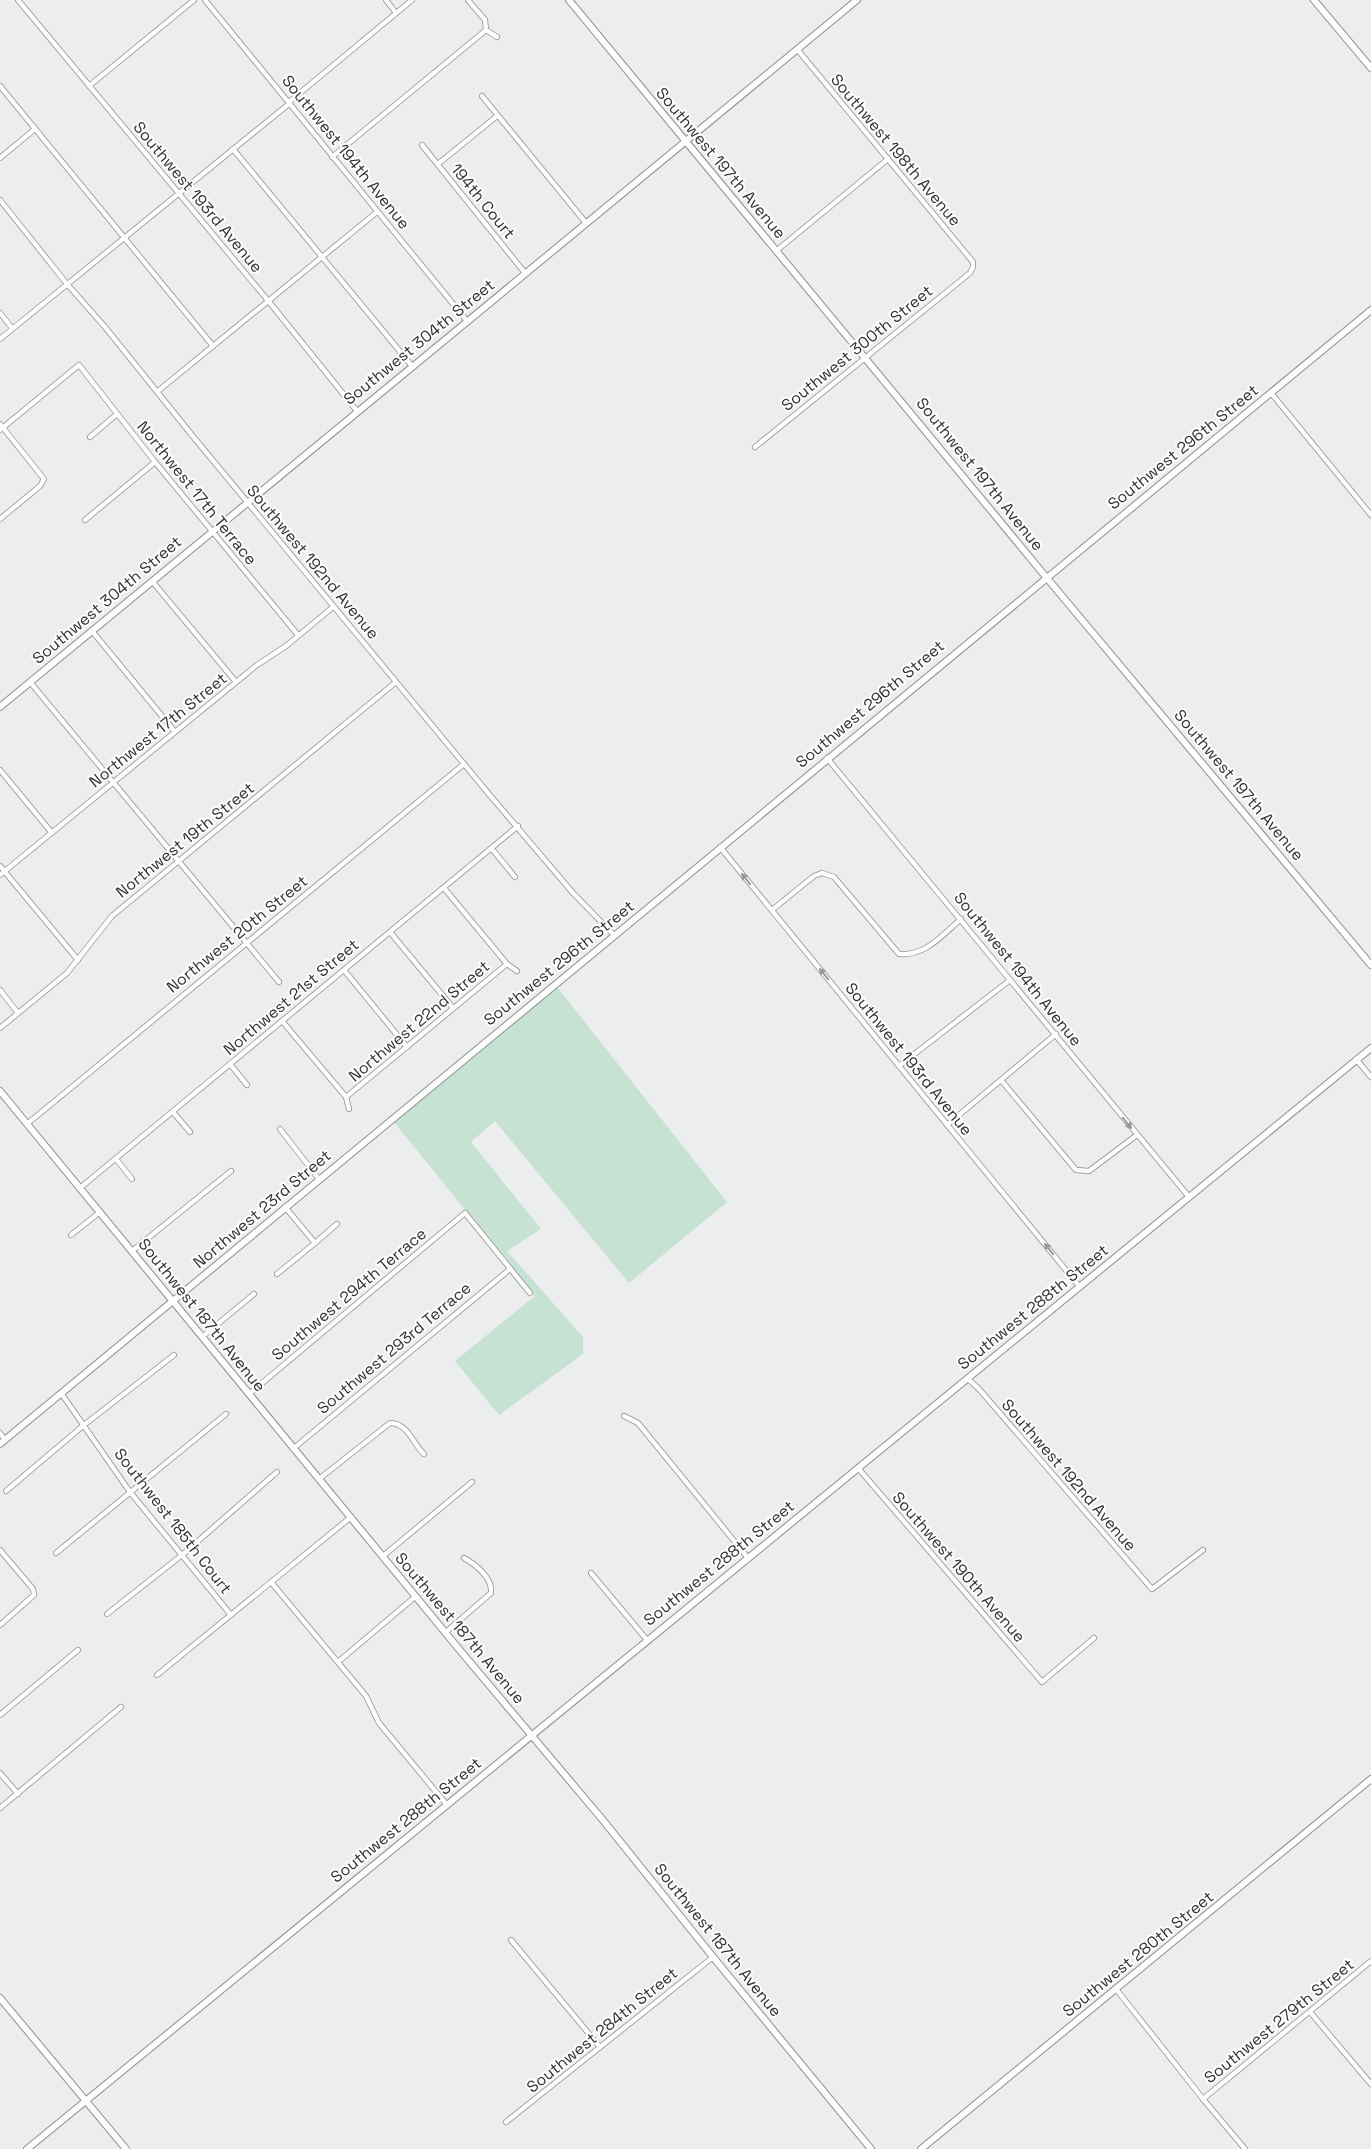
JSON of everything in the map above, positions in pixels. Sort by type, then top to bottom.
[{"type":"street","name":"Southwest 193rd Avenue","points":[[18,0],[268,300],[357,411]]},
{"type":"street","points":[[89,86],[194,0]]},
{"type":"street","name":"Southwest 194th Avenue","points":[[205,0],[466,321]]},
{"type":"street","points":[[386,0],[396,13]]},
{"type":"street","points":[[0,338],[233,149],[412,0]]},
{"type":"street","points":[[468,0],[485,20],[486,30]]},
{"type":"street","name":"Southwest 197th Avenue","points":[[569,0],[1046,577],[1371,965]]},
{"type":"street","name":"Southwest 304th Street","points":[[0,707],[857,0]]},
{"type":"street","points":[[1314,0],[1371,68]]},
{"type":"street","points":[[486,30],[497,37]]},
{"type":"street","points":[[332,157],[486,30]]},
{"type":"street","name":"Southwest 198th Avenue","points":[[796,49],[973,262],[973,268]]},
{"type":"street","points":[[0,86],[213,346]]},
{"type":"street","points":[[482,96],[586,223]]},
{"type":"street","points":[[438,164],[497,116]]},
{"type":"street","points":[[0,158],[35,129]]},
{"type":"street","name":"194th Court","points":[[422,145],[525,273]]},
{"type":"street","points":[[233,149],[412,366]]},
{"type":"street","points":[[776,251],[888,160]]},
{"type":"street","name":"Southwest 192nd Avenue","points":[[0,200],[67,284],[158,391],[247,502],[464,764],[574,893],[614,935]]},
{"type":"street","points":[[158,391],[377,212]]},
{"type":"street","name":"Southwest 300th Street","points":[[755,447],[970,273],[973,268]]},
{"type":"street","name":"Southwest 296th Street","points":[[388,1121],[1371,310]]},
{"type":"street","points":[[0,313],[12,328]]},
{"type":"street","name":"Northwest 17th Terrace","points":[[1,427],[79,365],[155,462],[298,635]]},
{"type":"street","points":[[1272,393],[1371,515]]},
{"type":"street","points":[[90,437],[117,414]]},
{"type":"street","points":[[0,519],[40,486],[44,478],[1,427]]},
{"type":"street","points":[[85,520],[155,462]]},
{"type":"street","points":[[152,581],[236,682]]},
{"type":"street","name":"Northwest 17th Street","points":[[0,875],[236,682],[333,606]]},
{"type":"street","points":[[92,631],[175,732]]},
{"type":"street","points":[[30,682],[279,982]]},
{"type":"street","name":"Northwest 19th Street","points":[[0,1028],[67,973],[112,916],[396,682]]},
{"type":"street","name":"Southwest 194th Avenue","points":[[827,758],[1189,1197]]},
{"type":"street","name":"Northwest 20th Street","points":[[27,1124],[464,764]]},
{"type":"street","points":[[0,770],[52,833]]},
{"type":"street","name":"Northwest 21st Street","points":[[80,1188],[518,826]]},
{"type":"street","name":"Southwest 193rd Avenue","points":[[720,847],[1079,1286]]},
{"type":"street","points":[[492,849],[515,877]]},
{"type":"street","points":[[0,866],[78,960]]},
{"type":"street","points":[[772,910],[814,876],[822,873],[834,877],[899,954],[912,955],[925,950],[961,920]]},
{"type":"street","points":[[444,888],[507,964],[517,970]]},
{"type":"street","points":[[390,932],[454,1008]]},
{"type":"street","name":"Northwest 22nd Street","points":[[346,1097],[507,964]]},
{"type":"street","points":[[344,970],[407,1047]]},
{"type":"street","points":[[900,1066],[1010,980]]},
{"type":"street","points":[[0,990],[18,1013]]},
{"type":"street","points":[[282,1021],[346,1097],[350,1109]]},
{"type":"street","points":[[948,1125],[1056,1034]]},
{"type":"street","name":"Southwest 288th Street","points":[[27,2149],[1371,1048]]},
{"type":"street","points":[[1356,1059],[1371,1077]]},
{"type":"street","points":[[230,1064],[247,1085]]},
{"type":"street","points":[[1001,1080],[1076,1170],[1089,1171],[1137,1135]]},
{"type":"street","name":"Southwest 187th Avenue","points":[[0,1090],[872,2149]]},
{"type":"street","points":[[173,1112],[190,1132]]},
{"type":"street","name":"Northwest 23rd Street","points":[[61,1393],[388,1121]]},
{"type":"street","points":[[280,1129],[318,1178]]},
{"type":"street","points":[[116,1159],[132,1179]]},
{"type":"street","points":[[132,1251],[231,1171]]},
{"type":"street","points":[[285,1207],[315,1243]]},
{"type":"street","points":[[71,1235],[100,1212]]},
{"type":"street","name":"Southwest 294th Terrace","points":[[249,1394],[466,1213],[510,1269]]},
{"type":"street","points":[[277,1274],[337,1224]]},
{"type":"street","points":[[510,1269],[530,1292]]},
{"type":"street","name":"Southwest 293rd Terrace","points":[[294,1448],[510,1269]]},
{"type":"street","points":[[202,1337],[254,1294]]},
{"type":"street","points":[[6,1491],[84,1425],[174,1355]]},
{"type":"street","name":"Southwest 192nd Avenue","points":[[967,1378],[979,1389],[1152,1589],[1203,1550]]},
{"type":"street","points":[[0,1433],[2,1442],[61,1393]]},
{"type":"street","name":"Southwest 185th Court","points":[[61,1393],[130,1492],[231,1615]]},
{"type":"street","points":[[56,1553],[226,1414]]},
{"type":"street","points":[[624,1416],[638,1423],[748,1558]]},
{"type":"street","points":[[319,1479],[385,1425],[393,1423],[402,1426],[424,1454]]},
{"type":"street","name":"Southwest 190th Avenue","points":[[858,1468],[1042,1682],[1094,1638]]},
{"type":"street","points":[[107,1614],[182,1555],[277,1472]]},
{"type":"street","points":[[383,1556],[472,1482]]},
{"type":"street","points":[[156,1676],[351,1517]]},
{"type":"street","points":[[0,1550],[33,1589],[34,1594],[0,1625]]},
{"type":"street","points":[[446,1632],[491,1592],[492,1586],[488,1579],[475,1565],[464,1558]]},
{"type":"street","points":[[592,1573],[647,1640]]},
{"type":"street","points":[[271,1582],[366,1696],[387,1734],[447,1805]]},
{"type":"street","points":[[338,1662],[416,1596]]},
{"type":"street","points":[[0,1715],[78,1650]]},
{"type":"street","points":[[0,1808],[121,1707]]},
{"type":"street","points":[[0,1773],[18,1794]]},
{"type":"street","name":"Southwest 280th Street","points":[[921,2149],[1371,1779]]},
{"type":"street","points":[[511,1940],[600,2047]]},
{"type":"street","name":"Southwest 284th Street","points":[[506,2122],[713,1957]]},
{"type":"street","name":"Southwest 279th Street","points":[[1203,2099],[1371,1961]]},
{"type":"street","points":[[1116,1989],[1245,2149]]},
{"type":"street","points":[[0,1998],[126,2149]]},
{"type":"street","points":[[1310,2012],[1371,2084]]},
{"type":"green space","points":[[557,987],[727,1202],[629,1283],[495,1121],[471,1142],[541,1229],[507,1251],[583,1337],[583,1354],[499,1415],[455,1361],[535,1296],[394,1122]]}]
